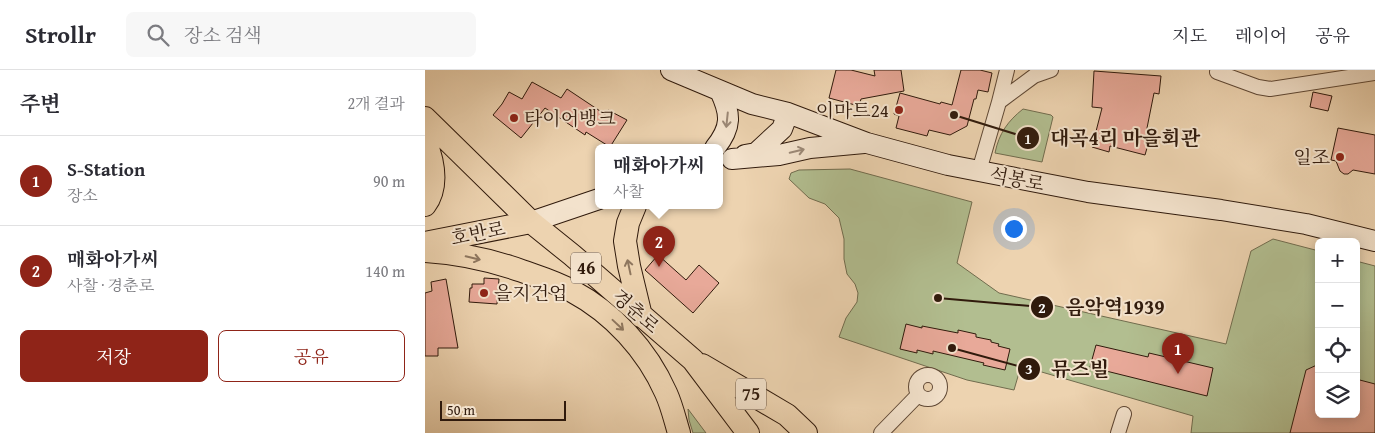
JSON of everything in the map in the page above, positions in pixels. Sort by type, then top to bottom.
[{"type":"main road","name":"석봉로","points":[[671,70],[752,104],[788,112],[867,143],[948,165],[1088,192],[1221,210],[1299,223],[1375,241]]},
{"type":"main road","points":[[720,90],[729,113],[729,123],[723,144]]},
{"type":"main road","points":[[723,157],[756,152],[781,130],[788,112]]},
{"type":"main road","name":"경춘로","points":[[425,118],[531,222],[693,360],[748,433]]},
{"type":"main road","points":[[425,140],[434,172],[433,187],[425,204]]},
{"type":"main road","points":[[723,157],[779,155],[810,148],[867,143]]},
{"type":"main road","points":[[531,222],[595,200]]},
{"type":"main road","points":[[634,209],[627,223],[625,240],[629,266],[641,314],[679,433]]},
{"type":"main road","name":"호반로","points":[[425,243],[531,222]]},
{"type":"main road","points":[[425,251],[451,253],[491,262],[551,281],[571,290],[599,308],[628,334],[649,362],[665,391]]},
{"type":"main road","name":"75","points":[[693,360],[787,415],[806,433]]},
{"type":"street","points":[[979,172],[1007,70]]},
{"type":"street","points":[[999,102],[1034,76],[1051,70]]},
{"type":"street","points":[[1215,71],[1258,87],[1270,89],[1375,73]]},
{"type":"street","points":[[881,433],[918,396]]},
{"type":"street","points":[[1118,433],[1124,414]]},
{"type":"green space","points":[[1023,109],[1053,117],[1042,162],[995,153],[1005,128]]},
{"type":"green space","points":[[850,169],[972,202],[957,263],[999,293],[1226,344],[1251,251],[1273,239],[1315,250],[1315,418],[1360,418],[1360,262],[1375,266],[1375,433],[1191,433],[1193,416],[1021,366],[1014,390],[967,380],[839,337],[846,318],[857,302],[858,293],[855,284],[847,274],[844,259],[844,239],[839,218],[825,204],[809,198],[789,179],[791,173],[799,170]]},
{"type":"green space","points":[[688,409],[706,433],[693,433]]},
{"type":"building","points":[[836,70],[851,70],[875,76],[874,70],[901,70],[904,91],[861,99],[859,106],[829,98]]},
{"type":"building","points":[[961,70],[980,70],[992,73],[988,92],[978,90],[967,126],[950,135],[929,130],[927,136],[896,128],[899,116],[894,114],[900,93],[940,104],[941,102],[952,105]]},
{"type":"building","points":[[1094,71],[1161,76],[1159,94],[1154,93],[1146,133],[1151,134],[1145,155],[1110,146],[1109,152],[1092,147],[1102,108],[1092,107]]},
{"type":"building","points":[[532,82],[561,98],[567,89],[606,115],[608,110],[627,120],[612,144],[605,144],[586,132],[585,135],[545,108],[521,138],[493,115],[509,92],[522,99]]},
{"type":"building","points":[[1313,92],[1332,96],[1328,111],[1310,107]]},
{"type":"building","points":[[1338,128],[1375,135],[1375,174],[1353,170],[1348,174],[1344,174],[1340,171],[1336,161],[1331,160]]},
{"type":"building","points":[[658,255],[686,280],[699,265],[719,283],[693,313],[645,270]]},
{"type":"building","points":[[484,278],[499,279],[497,304],[469,302],[472,284],[484,284]]},
{"type":"building","points":[[446,279],[458,348],[438,348],[438,356],[425,356],[425,293],[432,291],[431,282]]},
{"type":"building","points":[[906,324],[958,333],[958,330],[991,340],[991,342],[999,344],[998,346],[1010,349],[1005,370],[933,351],[933,354],[917,350],[917,353],[900,349]]},
{"type":"building","points":[[1096,345],[1148,357],[1149,353],[1213,368],[1207,396],[1090,367]]},
{"type":"building","points":[[1315,366],[1315,418],[1360,418],[1360,380],[1375,384],[1375,433],[1290,433],[1306,370]]},
{"type":"place","name":"이마트24","points":[[899,110]]},
{"type":"place","name":"대곡4리 마을회관","points":[[954,115]]},
{"type":"place","name":"타이어뱅크","points":[[514,118]]},
{"type":"place","name":"일조","points":[[1340,157]]},
{"type":"place","name":"매화아가씨","points":[[659,267]]},
{"type":"place","name":"을지건업","points":[[484,293]]},
{"type":"place","name":"음악역1939","points":[[938,298]]},
{"type":"place","name":"뮤즈빌","points":[[952,348]]},
{"type":"place","name":"S-Station","points":[[1178,374]]}]
